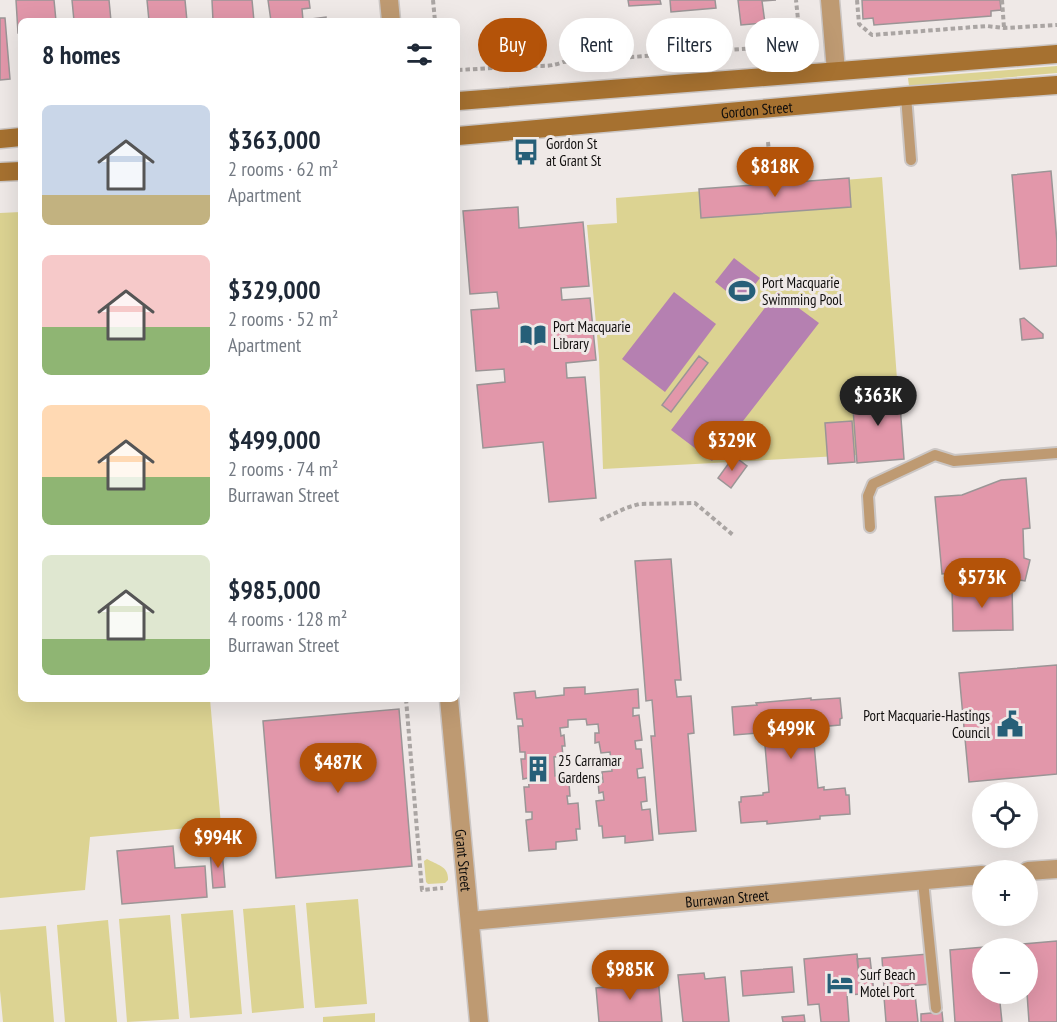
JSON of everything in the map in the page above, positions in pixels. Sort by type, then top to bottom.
[{"type":"main road","points":[[460,101],[1057,54]]},
{"type":"main road","name":"Gordon Street","points":[[460,136],[906,96],[1057,85]]},
{"type":"main road","points":[[0,139],[18,137]]},
{"type":"main road","points":[[0,172],[18,171]]},
{"type":"street","points":[[389,0],[391,18]]},
{"type":"street","points":[[830,0],[836,72]]},
{"type":"street","name":"Grant Street","points":[[450,702],[479,1022]]},
{"type":"street","points":[[1038,870],[1057,869]]},
{"type":"street","name":"Burrawan Street","points":[[470,921],[972,876]]},
{"type":"lane","points":[[906,96],[911,160]]},
{"type":"lane","points":[[870,527],[868,496],[873,484],[935,455],[954,460],[1057,453]]},
{"type":"lane","points":[[924,881],[936,1008]]},
{"type":"path","points":[[433,0],[435,18]]},
{"type":"path","points":[[796,0],[798,18]]},
{"type":"path","points":[[857,0],[859,24],[872,35],[987,26],[1004,28],[1057,25]]},
{"type":"path","points":[[1002,0],[1004,28]]},
{"type":"path","points":[[460,70],[542,67],[563,62],[745,49]]},
{"type":"path","points":[[768,142],[772,183]]},
{"type":"path","points":[[600,520],[639,504],[694,503],[732,536]]},
{"type":"path","points":[[406,702],[422,890],[443,888]]},
{"type":"shaded area","points":[[1057,66],[1057,73],[909,86],[908,78]]},
{"type":"shaded area","name":"Port Macquarie Swimming Pool","points":[[882,177],[897,379],[857,455],[603,469],[599,357],[587,225],[617,223],[616,198]]},
{"type":"shaded area","points":[[18,212],[18,702],[210,702],[221,825],[90,837],[85,890],[0,898],[0,213]]},
{"type":"shaded area","points":[[734,258],[760,278],[741,303],[715,282]]},
{"type":"shaded area","points":[[674,292],[716,324],[665,392],[622,359]]},
{"type":"shaded area","points":[[777,292],[819,323],[712,461],[671,430]]},
{"type":"shaded area","points":[[427,859],[447,872],[448,880],[445,883],[428,884],[426,882],[424,861]]},
{"type":"shaded area","points":[[358,899],[367,1004],[315,1008],[306,903]]},
{"type":"shaded area","points":[[295,905],[304,1008],[252,1013],[243,909]]},
{"type":"shaded area","points":[[233,910],[242,1014],[190,1018],[181,914]]},
{"type":"shaded area","points":[[170,915],[179,1019],[127,1022],[119,919]]},
{"type":"shaded area","points":[[108,920],[117,1022],[65,1022],[57,925]]},
{"type":"shaded area","points":[[46,926],[54,1022],[3,1022],[0,991],[0,930]]},
{"type":"shaded area","points":[[375,1013],[375,1022],[323,1022],[323,1017]]},
{"type":"building","points":[[16,0],[54,0],[56,18],[18,18],[18,33]]},
{"type":"building","points":[[72,0],[109,0],[111,18],[74,18]]},
{"type":"building","points":[[147,0],[185,0],[187,18],[149,18]]},
{"type":"building","points":[[212,0],[252,0],[254,18],[213,18]]},
{"type":"building","points":[[268,0],[309,0],[310,8],[302,9],[303,18],[271,18]]},
{"type":"building","points":[[628,0],[660,0],[661,4],[629,6]]},
{"type":"building","points":[[670,0],[715,0],[716,8],[671,12]]},
{"type":"building","points":[[738,0],[776,0],[762,1],[764,18],[745,18],[745,25],[741,25]]},
{"type":"building","points":[[862,0],[1000,0],[1001,10],[991,11],[991,16],[874,25],[873,18],[863,19]]},
{"type":"building","points":[[0,18],[5,18],[10,79],[0,80]]},
{"type":"building","points":[[1051,171],[1057,266],[1020,269],[1012,175]]},
{"type":"building","points":[[849,178],[851,207],[701,218],[699,189]]},
{"type":"building","name":"Port Macquarie Library","points":[[518,207],[519,228],[583,222],[589,286],[561,288],[562,300],[590,298],[596,360],[566,363],[567,378],[585,377],[596,498],[549,502],[543,442],[483,448],[477,385],[505,382],[504,369],[476,371],[471,310],[499,308],[497,292],[470,294],[463,211]]},
{"type":"building","points":[[1024,318],[1043,334],[1043,338],[1022,340],[1020,319]]},
{"type":"building","points":[[699,356],[708,363],[671,412],[662,405]]},
{"type":"building","points":[[899,391],[904,459],[857,463],[852,395]]},
{"type":"building","points":[[852,421],[855,462],[828,464],[825,423]]},
{"type":"building","points":[[734,456],[747,466],[731,488],[718,478]]},
{"type":"building","points":[[1026,478],[1030,528],[1023,529],[1024,558],[1030,560],[1025,581],[970,571],[942,574],[935,497],[962,495],[1001,480]]},
{"type":"building","points":[[671,559],[681,680],[675,680],[677,697],[691,696],[694,733],[688,734],[696,831],[659,834],[651,736],[655,736],[652,700],[646,701],[635,561]]},
{"type":"building","points":[[952,587],[1012,587],[1013,630],[953,631]]},
{"type":"building","name":"Port Macquarie-Hastings Council","points":[[1057,665],[1057,774],[969,782],[959,673]]},
{"type":"building","name":"25 Carramar Gardens","points":[[585,687],[585,694],[638,689],[639,708],[633,708],[633,716],[639,715],[642,740],[635,741],[636,749],[641,749],[643,768],[637,769],[638,778],[645,777],[647,801],[641,802],[642,810],[650,809],[653,840],[625,843],[625,836],[603,838],[596,801],[604,800],[603,792],[599,793],[598,782],[603,782],[602,772],[612,771],[610,752],[601,753],[599,742],[595,743],[595,733],[599,733],[598,724],[587,725],[586,719],[568,720],[568,727],[560,728],[561,736],[564,735],[565,746],[562,746],[563,756],[554,757],[555,776],[565,775],[566,784],[569,784],[568,804],[578,803],[580,829],[576,829],[577,840],[556,842],[556,849],[529,851],[526,820],[532,819],[532,812],[526,812],[524,787],[529,787],[528,778],[523,779],[521,759],[525,759],[525,752],[520,752],[518,726],[523,726],[522,719],[517,719],[514,693],[535,691],[536,698],[564,695],[564,688]]},
{"type":"building","points":[[811,698],[811,700],[840,698],[842,718],[840,725],[818,727],[818,732],[813,732],[818,788],[824,787],[824,790],[845,788],[846,795],[849,795],[850,814],[767,824],[767,821],[741,823],[739,802],[741,802],[741,797],[763,795],[769,792],[764,734],[734,735],[732,707]]},
{"type":"building","points":[[399,709],[412,866],[276,878],[263,721]]},
{"type":"building","points":[[173,846],[175,868],[205,866],[207,897],[122,904],[117,851]]},
{"type":"building","points":[[222,850],[225,887],[213,888],[210,851]]},
{"type":"building","points":[[1057,941],[1057,1022],[1029,1022],[1028,1004],[1038,1004],[1038,943]]},
{"type":"building","points":[[972,948],[972,1004],[1000,1004],[1002,1022],[955,1022],[950,950]]},
{"type":"building","points":[[857,954],[861,994],[847,995],[849,1022],[821,1022],[819,1004],[808,1005],[804,959]]},
{"type":"building","points":[[928,954],[931,984],[884,988],[882,958]]},
{"type":"building","points":[[870,958],[874,993],[861,994],[857,959]]},
{"type":"building","points":[[792,967],[794,992],[743,996],[741,971]]},
{"type":"building","points":[[704,973],[705,979],[725,977],[729,1022],[683,1022],[678,975]]},
{"type":"building","points":[[658,977],[662,1022],[599,1022],[596,988],[605,987],[605,982]]},
{"type":"building","points":[[915,994],[918,1022],[886,1022],[884,997]]},
{"type":"building","points":[[942,1012],[943,1022],[921,1022],[921,1014]]},
{"type":"building","points":[[804,1015],[805,1022],[783,1022],[782,1017]]},
{"type":"place","name":"Gordon St at Grant St","points":[[526,152]]},
{"type":"place","name":"Port Macquarie Swimming Pool","points":[[742,291]]},
{"type":"place","name":"Port Macquarie Library","points":[[533,335]]},
{"type":"place","name":"Port Macquarie-Hastings Council","points":[[1010,724]]},
{"type":"place","name":"25 Carramar Gardens","points":[[538,769]]},
{"type":"place","name":"Surf Beach Motel Port","points":[[840,983]]}]
